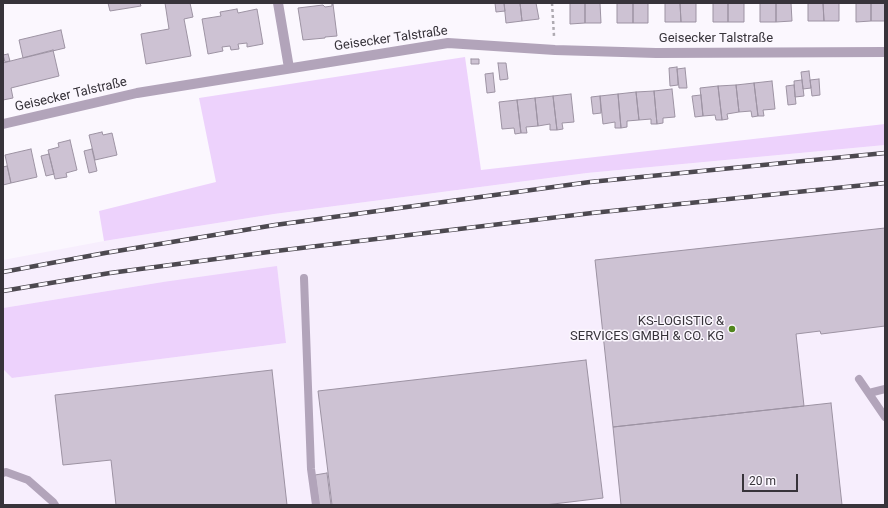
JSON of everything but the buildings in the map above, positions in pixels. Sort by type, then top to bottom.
[{"type":"street","points":[[278,3],[289,68]]},
{"type":"street","name":"Geisecker Talstraße","points":[[3,124],[137,93],[448,43],[555,50],[656,52],[885,52]]},
{"type":"lane","points":[[304,278],[310,469],[316,505]]},
{"type":"lane","points":[[859,379],[885,417]]},
{"type":"lane","points":[[869,393],[885,389]]},
{"type":"lane","points":[[3,473],[6,472],[28,480],[55,505]]},
{"type":"path","points":[[552,3],[555,50]]},
{"type":"shaded area","points":[[465,57],[481,170],[885,124],[885,145],[587,173],[274,214],[104,241],[99,211],[216,182],[199,98]]},
{"type":"shaded area","name":"KS-LOGISTIC & SERVICES GMBH & CO. KG","points":[[885,145],[885,505],[3,505],[3,369],[12,378],[286,343],[163,282],[3,308],[3,260],[104,241],[274,214],[587,173]]},
{"type":"shaded area","points":[[277,266],[286,343],[12,378],[3,369],[3,308],[163,282]]},
{"type":"railway","points":[[3,272],[105,253],[275,225],[590,182],[885,153]]},
{"type":"railway","points":[[3,291],[110,273],[276,251],[592,213],[885,183]]},
{"type":"place","name":"KS-LOGISTIC & SERVICES GMBH & CO. KG","points":[[732,329]]}]
